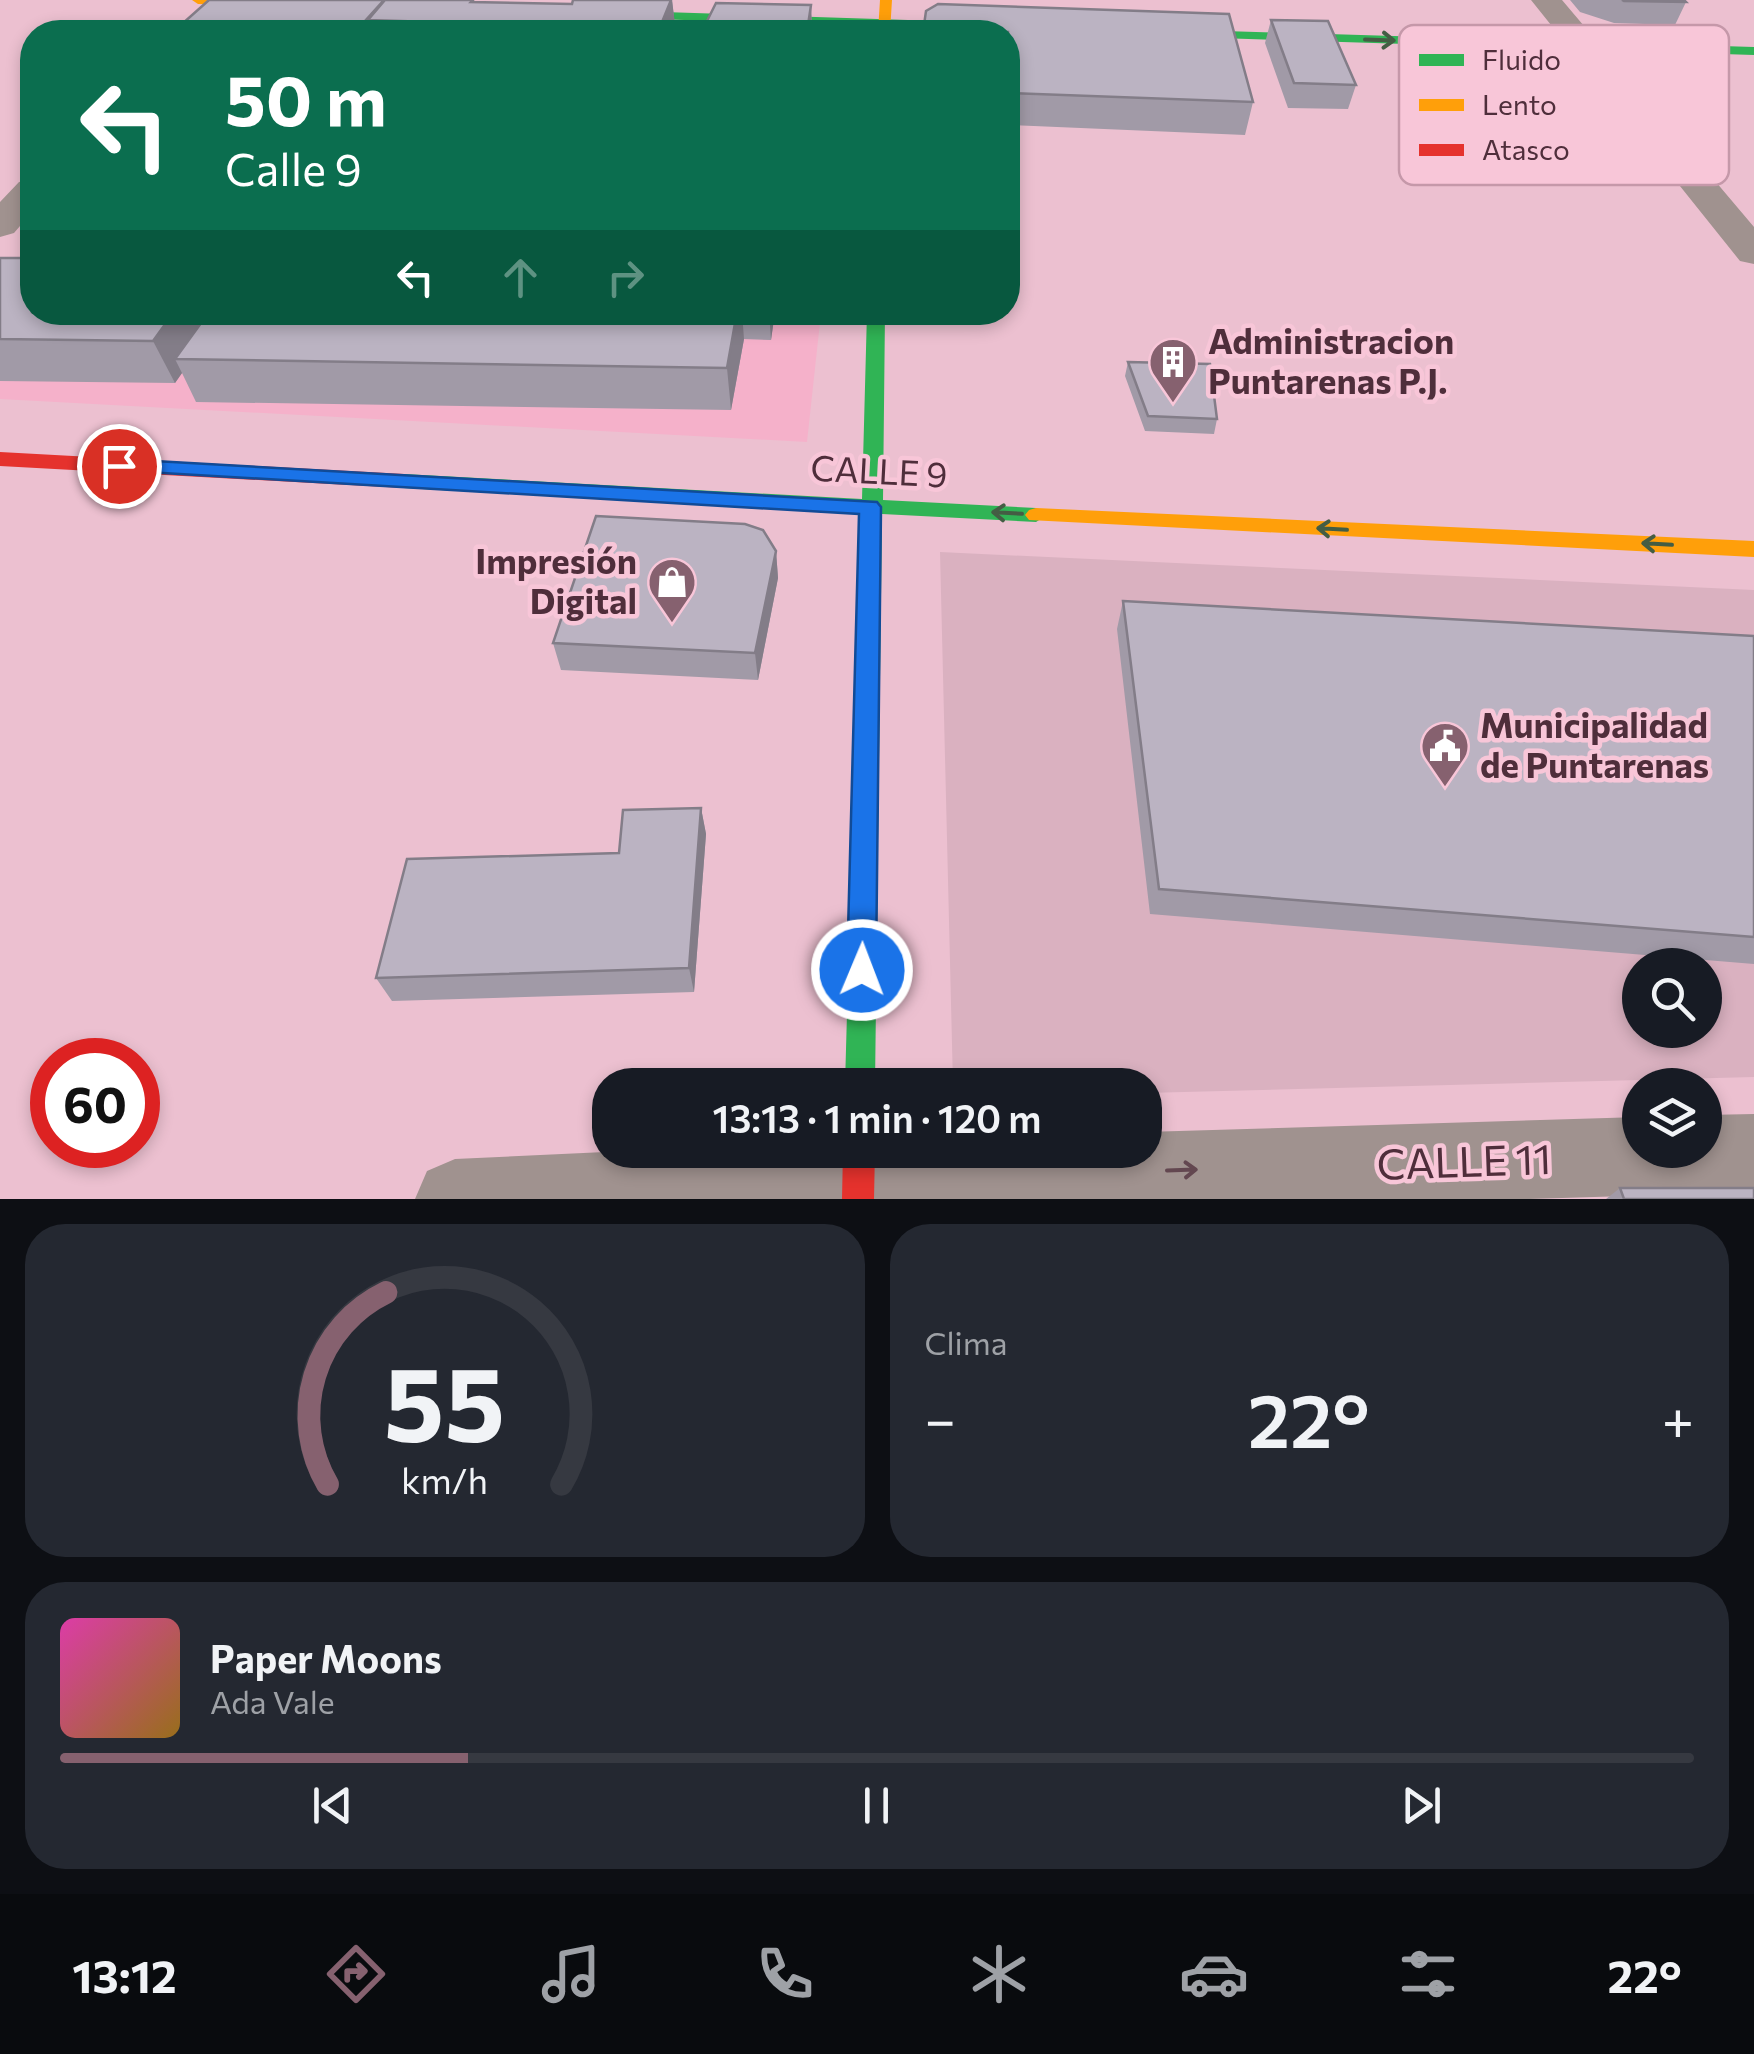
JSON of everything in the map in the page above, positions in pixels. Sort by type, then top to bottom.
[{"type":"street","points":[[1546,0],[1568,25]]},
{"type":"street","points":[[202,5],[308,4]]},
{"type":"street","points":[[586,14],[885,19]]},
{"type":"street","points":[[1138,32],[1399,40]]},
{"type":"street","points":[[1729,51],[1754,52]]},
{"type":"street","points":[[1699,185],[1754,252]]},
{"type":"street","points":[[0,225],[20,203]]},
{"type":"street","points":[[860,1068],[876,325]]},
{"type":"street","name":"CALLE 9","points":[[0,459],[870,507],[1754,549]]},
{"type":"street","name":"CALLE 11","points":[[455,1199],[858,1177],[1754,1152]]},
{"type":"shaded area","points":[[0,289],[20,303],[20,325],[820,325],[807,442],[0,399]]},
{"type":"shaded area","points":[[940,552],[1754,590],[1754,1077],[1722,1078],[1722,1068],[1622,1068],[1622,1080],[1162,1093],[1162,1068],[953,1068]]},
{"type":"building","points":[[209,0],[384,0],[366,20],[186,20]]},
{"type":"building","points":[[385,0],[572,4],[573,0],[671,0],[663,20],[368,20]]},
{"type":"building","points":[[1684,0],[1686,2],[1624,1]]},
{"type":"building","points":[[716,3],[811,5],[809,20],[708,20]]},
{"type":"building","points":[[938,4],[1229,14],[1253,102],[1020,93],[1020,20],[925,20],[926,11]]},
{"type":"building","points":[[1271,20],[1328,21],[1356,85],[1294,83]]},
{"type":"building","points":[[0,258],[20,258],[20,325],[165,325],[153,341],[0,339]]},
{"type":"building","points":[[200,325],[735,325],[727,368],[175,359]]},
{"type":"building","name":"Administracion Puntarenas P.J.","points":[[1128,362],[1210,364],[1217,419],[1148,416]]},
{"type":"building","name":"Impresión Digital","points":[[596,516],[745,524],[763,530],[776,551],[755,653],[553,643]]},
{"type":"building","name":"Municipalidad de Puntarenas","points":[[1123,601],[1754,636],[1754,937],[1159,889]]},
{"type":"building","points":[[701,808],[689,968],[376,978],[407,859],[619,853],[623,810]]},
{"type":"building","points":[[1620,1188],[1754,1188],[1754,1199],[1624,1199]]},
{"type":"traffic: fast","points":[[601,14],[785,20]]},
{"type":"traffic: fast","points":[[1160,33],[1399,40]]},
{"type":"traffic: fast","points":[[1729,50],[1754,51]]},
{"type":"traffic: fast","points":[[860,1068],[876,325]]},
{"type":"traffic: fast","points":[[404,481],[1036,515]]},
{"type":"traffic: slow","points":[[198,0],[285,3]]},
{"type":"traffic: slow","points":[[885,20],[886,0]]},
{"type":"traffic: slow","points":[[1036,515],[1754,549]]},
{"type":"traffic: jam","points":[[0,459],[404,481]]},
{"type":"traffic: jam","points":[[858,1199],[859,1168]]},
{"type":"place","name":"Administracion Puntarenas P.J.","points":[[1173,404]]},
{"type":"place","name":"Impresión Digital","points":[[672,624]]},
{"type":"place","name":"Municipalidad de Puntarenas","points":[[1445,788]]},
{"type":"route","points":[[119,466],[870,507],[862,970]]}]
